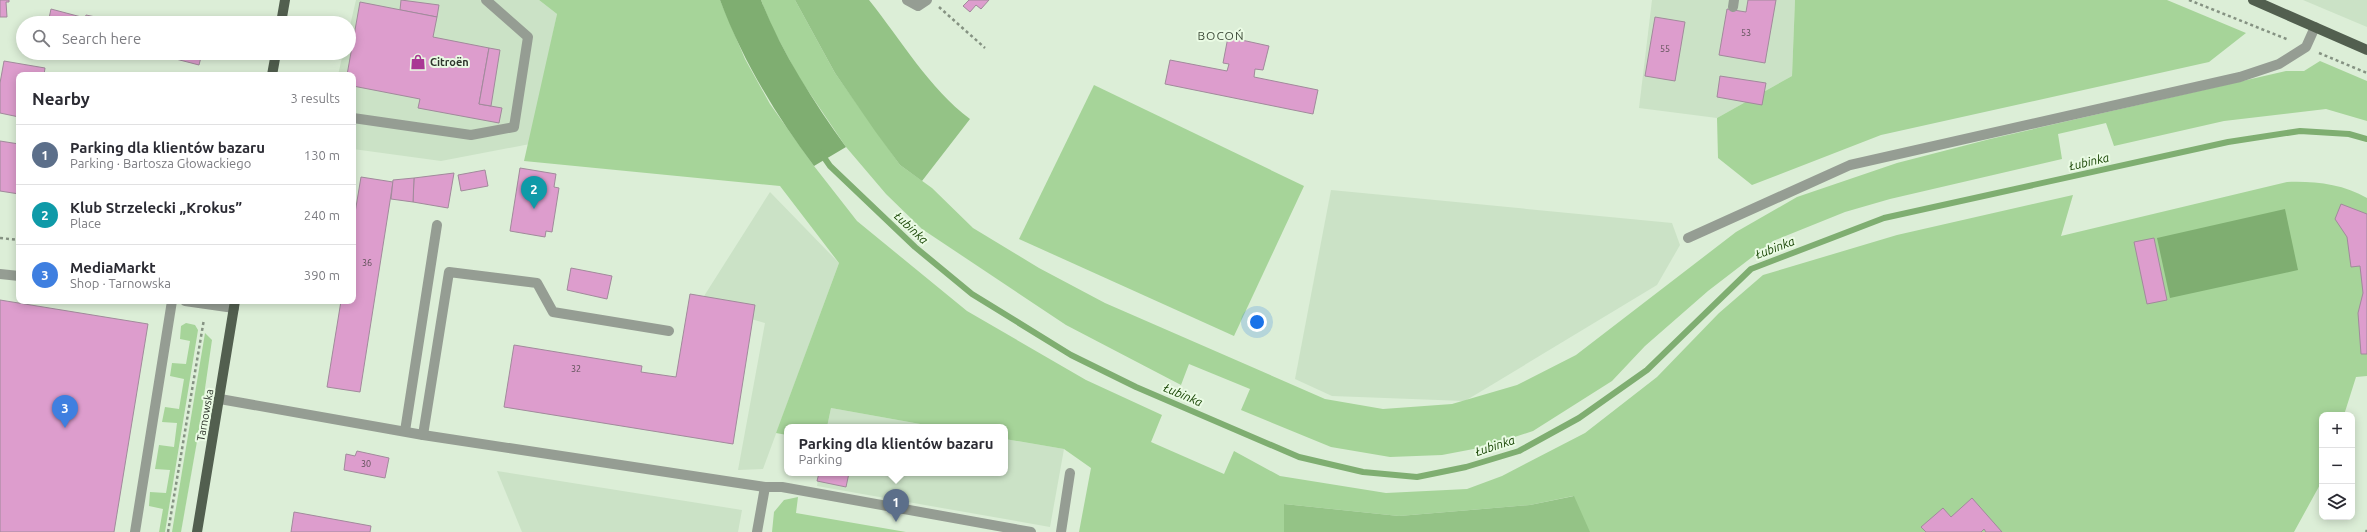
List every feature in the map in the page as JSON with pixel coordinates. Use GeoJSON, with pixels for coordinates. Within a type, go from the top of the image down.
{"type":"FeatureCollection","features":[{"type":"Feature","properties":{"kind":"main road"},"geometry":{"type":"LineString","coordinates":[[282,16],[285,0]]}},
{"type":"Feature","properties":{"kind":"main road"},"geometry":{"type":"LineString","coordinates":[[2253,0],[2367,50]]}},
{"type":"Feature","properties":{"kind":"main road"},"geometry":{"type":"LineString","coordinates":[[273,72],[275,60]]}},
{"type":"Feature","properties":{"kind":"main road","name":"Tarnowska"},"geometry":{"type":"LineString","coordinates":[[197,532],[235,305]]}},
{"type":"Feature","properties":{"kind":"street"},"geometry":{"type":"LineString","coordinates":[[356,118],[471,135],[514,127],[528,37],[486,0]]}},
{"type":"Feature","properties":{"kind":"street"},"geometry":{"type":"LineString","coordinates":[[907,0],[918,6],[927,0]]}},
{"type":"Feature","properties":{"kind":"street"},"geometry":{"type":"LineString","coordinates":[[1688,238],[1850,165],[2240,77],[2279,64],[2306,47],[2315,27]]}},
{"type":"Feature","properties":{"kind":"street"},"geometry":{"type":"LineString","coordinates":[[405,431],[437,225]]}},
{"type":"Feature","properties":{"kind":"street"},"geometry":{"type":"LineString","coordinates":[[423,434],[449,272],[537,283],[553,312],[670,331]]}},
{"type":"Feature","properties":{"kind":"street"},"geometry":{"type":"LineString","coordinates":[[0,274],[16,276]]}},
{"type":"Feature","properties":{"kind":"street"},"geometry":{"type":"LineString","coordinates":[[135,532],[172,304]]}},
{"type":"Feature","properties":{"kind":"street"},"geometry":{"type":"LineString","coordinates":[[207,304],[235,305]]}},
{"type":"Feature","properties":{"kind":"street"},"geometry":{"type":"LineString","coordinates":[[220,399],[423,434],[765,487],[782,487],[1031,532]]}},
{"type":"Feature","properties":{"kind":"street"},"geometry":{"type":"LineString","coordinates":[[1061,532],[1070,473]]}},
{"type":"Feature","properties":{"kind":"street"},"geometry":{"type":"LineString","coordinates":[[757,532],[765,487]]}},
{"type":"Feature","properties":{"kind":"path"},"geometry":{"type":"LineString","coordinates":[[2189,0],[2367,73]]}},
{"type":"Feature","properties":{"kind":"path"},"geometry":{"type":"LineString","coordinates":[[938,5],[985,48]]}},
{"type":"Feature","properties":{"kind":"path"},"geometry":{"type":"LineString","coordinates":[[0,238],[16,240]]}},
{"type":"Feature","properties":{"kind":"path"},"geometry":{"type":"LineString","coordinates":[[168,532],[207,304]]}},
{"type":"Feature","properties":{"kind":"shaded area"},"geometry":{"type":"Polygon","coordinates":[[[356,0],[539,0],[557,14],[530,144],[441,161],[356,149],[356,72],[339,72],[341,60],[356,60],[356,16],[352,16],[356,0]]]}},
{"type":"Feature","properties":{"kind":"shaded area"},"geometry":{"type":"Polygon","coordinates":[[[539,0],[720,0],[745,59],[770,104],[814,166],[857,221],[967,311],[1086,380],[1162,415],[1151,442],[1224,474],[1234,451],[1280,476],[1386,493],[1467,489],[1502,476],[1585,433],[1657,377],[1719,313],[1763,275],[1897,235],[2073,195],[2061,236],[2287,182],[2328,184],[2348,189],[2367,198],[2367,376],[2356,377],[2345,412],[2319,412],[2319,486],[2294,532],[1587,532],[1573,496],[1530,505],[1399,516],[1284,504],[1284,532],[1079,532],[1091,468],[1064,449],[1008,440],[1008,424],[920,424],[831,408],[828,424],[784,424],[784,434],[776,433],[839,263],[780,186],[524,161],[557,14],[539,0]]]}},
{"type":"Feature","properties":{"kind":"shaded area"},"geometry":{"type":"Polygon","coordinates":[[[720,0],[761,0],[788,58],[846,147],[814,166],[786,127],[761,86],[739,44],[720,0]]]}},
{"type":"Feature","properties":{"kind":"shaded area"},"geometry":{"type":"Polygon","coordinates":[[[761,0],[795,0],[835,73],[900,165],[932,188],[973,228],[1039,268],[1105,303],[1325,399],[1383,409],[1452,404],[1517,385],[1576,355],[1736,232],[1797,197],[1897,163],[1990,139],[2286,71],[2304,71],[2320,61],[2367,81],[2367,121],[2326,109],[2224,121],[2114,146],[2106,123],[2058,134],[2062,159],[1890,199],[1845,212],[1773,241],[1708,291],[1645,346],[1612,381],[1533,431],[1484,447],[1442,455],[1390,457],[1331,447],[1241,410],[1250,389],[1189,364],[1181,385],[1066,325],[922,229],[886,194],[846,147],[798,76],[772,27],[761,0]]]}},
{"type":"Feature","properties":{"kind":"shaded area"},"geometry":{"type":"Polygon","coordinates":[[[795,0],[869,0],[928,78],[955,107],[970,119],[922,181],[900,165],[875,131],[835,73],[795,0]]]}},
{"type":"Feature","properties":{"kind":"shaded area"},"geometry":{"type":"Polygon","coordinates":[[[1652,0],[1795,0],[1792,76],[1717,118],[1639,108],[1652,0]]]}},
{"type":"Feature","properties":{"kind":"shaded area"},"geometry":{"type":"Polygon","coordinates":[[[1795,0],[2167,0],[2246,33],[2209,62],[1881,135],[1752,185],[1718,158],[1717,118],[1792,76],[1795,0]]]}},
{"type":"Feature","properties":{"kind":"shaded area"},"geometry":{"type":"Polygon","coordinates":[[[2303,0],[2367,0],[2367,27],[2303,0]]]}},
{"type":"Feature","properties":{"kind":"shaded area"},"geometry":{"type":"Polygon","coordinates":[[[1094,85],[1304,186],[1234,336],[1019,239],[1094,85]]]}},
{"type":"Feature","properties":{"kind":"shaded area"},"geometry":{"type":"Polygon","coordinates":[[[1331,190],[1672,223],[1680,245],[1657,285],[1465,401],[1332,396],[1295,379],[1331,190]]]}},
{"type":"Feature","properties":{"kind":"shaded area"},"geometry":{"type":"Polygon","coordinates":[[[770,192],[839,263],[763,469],[738,470],[765,323],[699,304],[770,192]]]}},
{"type":"Feature","properties":{"kind":"shaded area"},"geometry":{"type":"Polygon","coordinates":[[[2285,209],[2298,270],[2170,298],[2157,238],[2285,209]]]}},
{"type":"Feature","properties":{"kind":"shaded area"},"geometry":{"type":"Polygon","coordinates":[[[186,323],[195,325],[198,330],[165,532],[159,532],[163,509],[149,506],[150,492],[166,493],[170,470],[155,469],[159,445],[174,447],[177,423],[162,422],[165,407],[179,409],[184,379],[170,376],[172,363],[186,364],[190,341],[180,339],[181,326],[186,323]]]}},
{"type":"Feature","properties":{"kind":"shaded area"},"geometry":{"type":"Polygon","coordinates":[[[205,333],[212,340],[199,430],[181,532],[172,532],[205,333]]]}},
{"type":"Feature","properties":{"kind":"shaded area"},"geometry":{"type":"Polygon","coordinates":[[[831,408],[920,424],[828,424],[831,408]]]}},
{"type":"Feature","properties":{"kind":"shaded area"},"geometry":{"type":"Polygon","coordinates":[[[1008,440],[1064,449],[1050,527],[817,486],[819,476],[1008,476],[1008,440]]]}},
{"type":"Feature","properties":{"kind":"shaded area"},"geometry":{"type":"Polygon","coordinates":[[[497,471],[742,510],[738,532],[522,532],[497,471]]]}},
{"type":"Feature","properties":{"kind":"shaded area"},"geometry":{"type":"Polygon","coordinates":[[[1574,496],[1590,532],[1284,532],[1284,504],[1399,516],[1530,505],[1574,496]]]}},
{"type":"Feature","properties":{"kind":"shaded area"},"geometry":{"type":"Polygon","coordinates":[[[798,497],[796,513],[906,532],[772,532],[774,512],[784,500],[798,497]]]}},
{"type":"Feature","properties":{"kind":"building"},"geometry":{"type":"Polygon","coordinates":[[[0,0],[9,0],[9,2],[6,2],[7,17],[0,17],[0,0]]]}},
{"type":"Feature","properties":{"kind":"building"},"geometry":{"type":"Polygon","coordinates":[[[401,0],[439,5],[437,17],[400,10],[401,0]]]}},
{"type":"Feature","properties":{"kind":"building"},"geometry":{"type":"Polygon","coordinates":[[[969,0],[989,0],[981,9],[976,5],[970,12],[963,6],[969,0]]]}},
{"type":"Feature","properties":{"kind":"building"},"geometry":{"type":"Polygon","coordinates":[[[1748,0],[1776,0],[1765,63],[1719,55],[1727,9],[1746,12],[1748,0]]]}},
{"type":"Feature","properties":{"kind":"building","name":"Citroën"},"geometry":{"type":"Polygon","coordinates":[[[360,2],[437,17],[433,37],[489,48],[479,104],[502,108],[499,123],[418,108],[420,99],[356,87],[356,72],[348,72],[350,60],[356,60],[356,24],[360,2]]]}},
{"type":"Feature","properties":{"kind":"building"},"geometry":{"type":"Polygon","coordinates":[[[51,9],[77,16],[50,16],[51,9]]]}},
{"type":"Feature","properties":{"kind":"building"},"geometry":{"type":"Polygon","coordinates":[[[1655,17],[1685,22],[1675,81],[1645,76],[1655,17]]]}},
{"type":"Feature","properties":{"kind":"building"},"geometry":{"type":"Polygon","coordinates":[[[1228,37],[1269,46],[1263,70],[1255,69],[1254,77],[1318,90],[1313,114],[1165,84],[1170,60],[1227,71],[1229,64],[1223,63],[1228,37]]]}},
{"type":"Feature","properties":{"kind":"building"},"geometry":{"type":"Polygon","coordinates":[[[489,48],[500,50],[491,106],[479,104],[489,48]]]}},
{"type":"Feature","properties":{"kind":"building"},"geometry":{"type":"Polygon","coordinates":[[[180,60],[200,60],[199,65],[180,60]]]}},
{"type":"Feature","properties":{"kind":"building"},"geometry":{"type":"Polygon","coordinates":[[[4,61],[45,68],[44,72],[16,72],[16,116],[0,113],[0,83],[4,61]]]}},
{"type":"Feature","properties":{"kind":"building"},"geometry":{"type":"Polygon","coordinates":[[[1720,76],[1766,83],[1762,105],[1717,97],[1720,76]]]}},
{"type":"Feature","properties":{"kind":"building"},"geometry":{"type":"Polygon","coordinates":[[[0,141],[16,144],[16,194],[0,191],[0,141]]]}},
{"type":"Feature","properties":{"kind":"building"},"geometry":{"type":"Polygon","coordinates":[[[520,168],[556,174],[554,187],[559,188],[552,232],[546,231],[545,237],[510,231],[520,168]]]}},
{"type":"Feature","properties":{"kind":"building"},"geometry":{"type":"Polygon","coordinates":[[[485,170],[488,186],[461,191],[458,175],[485,170]]]}},
{"type":"Feature","properties":{"kind":"building"},"geometry":{"type":"Polygon","coordinates":[[[454,173],[448,208],[413,202],[414,178],[454,173]]]}},
{"type":"Feature","properties":{"kind":"building"},"geometry":{"type":"Polygon","coordinates":[[[361,177],[393,182],[360,392],[327,387],[341,304],[356,304],[356,207],[361,177]]]}},
{"type":"Feature","properties":{"kind":"building"},"geometry":{"type":"Polygon","coordinates":[[[414,178],[413,202],[391,199],[393,180],[414,178]]]}},
{"type":"Feature","properties":{"kind":"building"},"geometry":{"type":"Polygon","coordinates":[[[2341,204],[2367,214],[2367,354],[2361,354],[2358,313],[2363,293],[2360,266],[2351,267],[2347,237],[2335,219],[2341,204]]]}},
{"type":"Feature","properties":{"kind":"building"},"geometry":{"type":"Polygon","coordinates":[[[2154,238],[2167,300],[2147,304],[2134,242],[2154,238]]]}},
{"type":"Feature","properties":{"kind":"building"},"geometry":{"type":"Polygon","coordinates":[[[571,268],[612,276],[607,299],[567,290],[571,268]]]}},
{"type":"Feature","properties":{"kind":"building"},"geometry":{"type":"Polygon","coordinates":[[[690,294],[755,305],[733,444],[504,407],[514,345],[642,366],[641,372],[676,377],[690,294]]]}},
{"type":"Feature","properties":{"kind":"building"},"geometry":{"type":"Polygon","coordinates":[[[0,300],[16,303],[16,304],[25,304],[148,324],[114,532],[0,532],[0,300]]]}},
{"type":"Feature","properties":{"kind":"building"},"geometry":{"type":"Polygon","coordinates":[[[357,451],[389,458],[385,478],[344,470],[346,454],[355,456],[357,451]]]}},
{"type":"Feature","properties":{"kind":"building"},"geometry":{"type":"Polygon","coordinates":[[[818,476],[848,476],[846,487],[817,481],[818,476]]]}},
{"type":"Feature","properties":{"kind":"building"},"geometry":{"type":"Polygon","coordinates":[[[1972,498],[2002,532],[1986,532],[1984,529],[1981,532],[1926,532],[1921,527],[1943,508],[1951,517],[1972,498]]]}},
{"type":"Feature","properties":{"kind":"building"},"geometry":{"type":"Polygon","coordinates":[[[294,512],[371,526],[370,532],[291,532],[294,512]]]}},
{"type":"Feature","properties":{"kind":"waterway","name":"Łubinka"},"geometry":{"type":"LineString","coordinates":[[821,153],[830,166],[915,247],[972,294],[1071,355],[1136,387],[1299,457],[1363,472],[1417,477],[1466,467],[1519,451],[1579,418],[1647,370],[1751,269],[1884,218],[2228,142],[2300,131],[2349,134],[2367,139]]}},
{"type":"Feature","properties":{"kind":"place","name":"Citroën"},"geometry":{"type":"Point","coordinates":[418,62]}},
{"type":"Feature","properties":{"kind":"place","name":"Klub Strzelecki „Krokus”"},"geometry":{"type":"Point","coordinates":[534,209]}},
{"type":"Feature","properties":{"kind":"place","name":"MediaMarkt"},"geometry":{"type":"Point","coordinates":[65,428]}},
{"type":"Feature","properties":{"kind":"place","name":"Parking dla klientów bazaru"},"geometry":{"type":"Point","coordinates":[896,522]}},
{"type":"Feature","properties":{"kind":"district","name":"BOCOŃ"},"geometry":{"type":"Point","coordinates":[1221,36]}}]}
